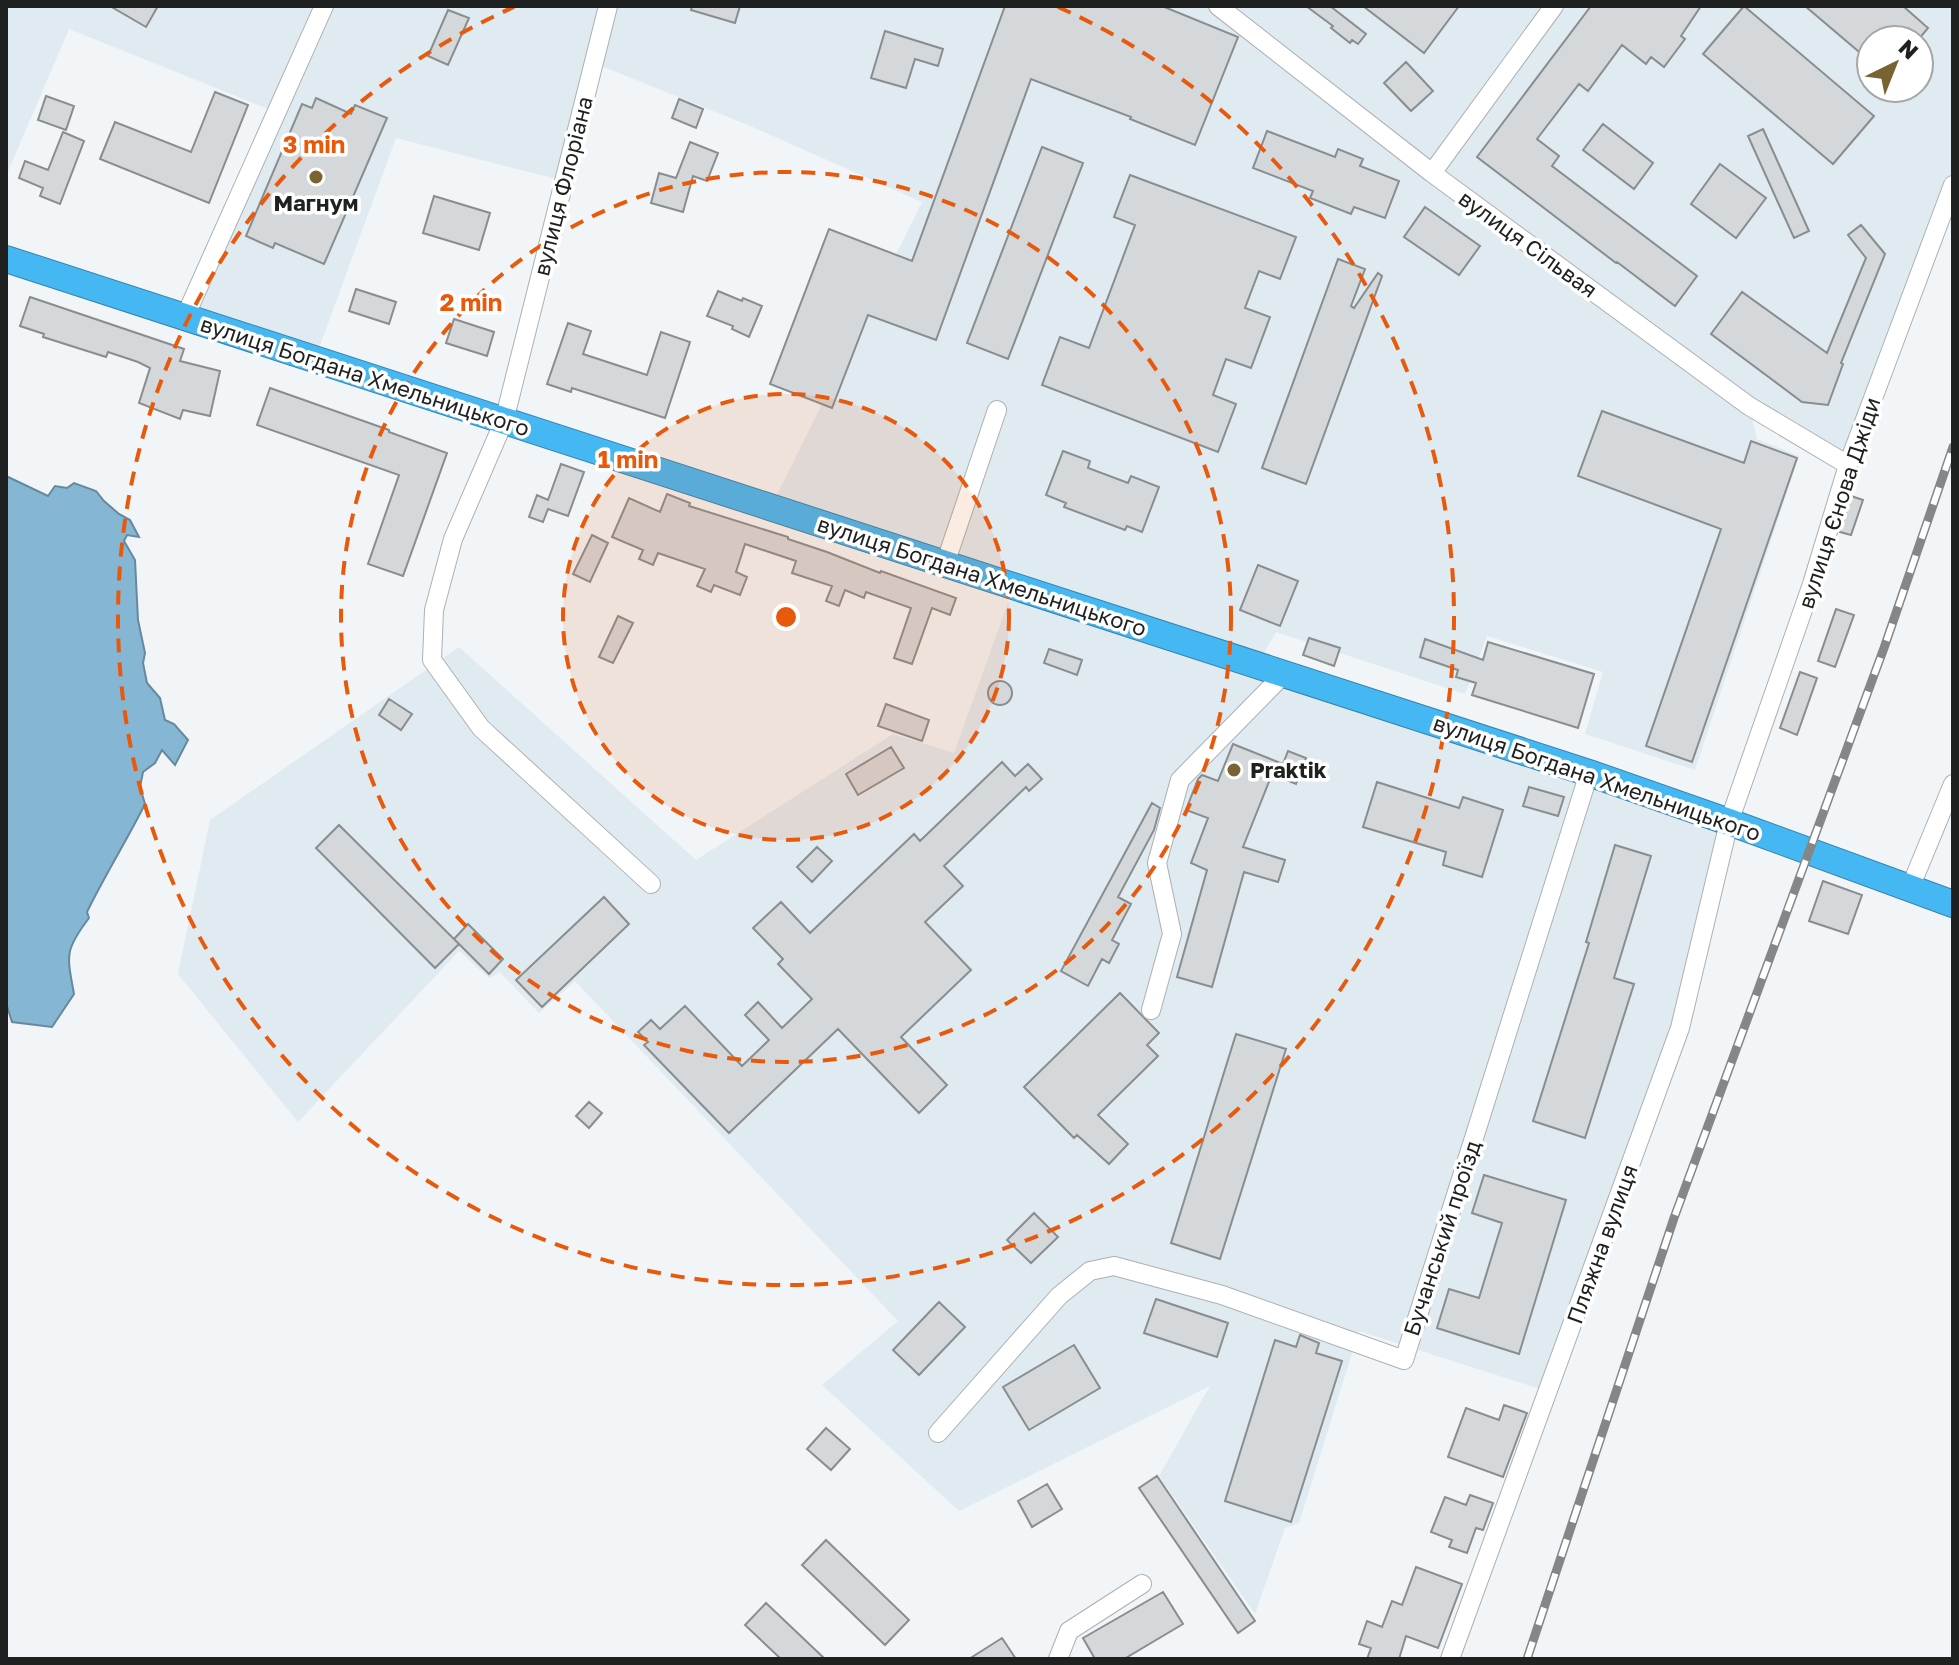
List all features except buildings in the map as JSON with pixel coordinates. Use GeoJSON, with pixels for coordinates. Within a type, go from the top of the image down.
{"type":"FeatureCollection","features":[{"type":"Feature","properties":{"kind":"highway","name":"вулиця Богдана Хмельницького"},"geometry":{"type":"LineString","coordinates":[[6,259],[1589,773],[1953,904]]}},
{"type":"Feature","properties":{"kind":"street"},"geometry":{"type":"LineString","coordinates":[[185,317],[324,6]]}},
{"type":"Feature","properties":{"kind":"street","name":"вулиця Флоріана"},"geometry":{"type":"LineString","coordinates":[[608,6],[504,421],[453,539],[434,610],[432,660],[481,728],[651,884]]}},
{"type":"Feature","properties":{"kind":"street","name":"вулиця Сільвая"},"geometry":{"type":"LineString","coordinates":[[1218,6],[1432,173],[1749,406],[1848,465]]}},
{"type":"Feature","properties":{"kind":"street"},"geometry":{"type":"LineString","coordinates":[[1432,173],[1554,6]]}},
{"type":"Feature","properties":{"kind":"street","name":"вулиця Єнова Джіди"},"geometry":{"type":"LineString","coordinates":[[1729,822],[1812,584],[1848,465],[1953,185]]}},
{"type":"Feature","properties":{"kind":"street"},"geometry":{"type":"LineString","coordinates":[[945,564],[997,410]]}},
{"type":"Feature","properties":{"kind":"street"},"geometry":{"type":"LineString","coordinates":[[1151,1010],[1172,934],[1157,863],[1180,780],[1284,674]]}},
{"type":"Feature","properties":{"kind":"street","name":"Бучанський проїзд"},"geometry":{"type":"LineString","coordinates":[[938,1433],[1059,1296],[1090,1271],[1114,1266],[1222,1295],[1404,1360],[1589,773]]}},
{"type":"Feature","properties":{"kind":"street"},"geometry":{"type":"LineString","coordinates":[[1910,888],[1953,784]]}},
{"type":"Feature","properties":{"kind":"street","name":"Пляжна вулиця"},"geometry":{"type":"LineString","coordinates":[[1450,1659],[1680,1028],[1729,822]]}},
{"type":"Feature","properties":{"kind":"street"},"geometry":{"type":"LineString","coordinates":[[1058,1659],[1069,1631],[1142,1584]]}},
{"type":"Feature","properties":{"kind":"shaded area"},"geometry":{"type":"Polygon","coordinates":[[[6,6],[1953,6],[1953,185],[1848,465],[1749,407],[1757,439],[1799,456],[1695,770],[1585,734],[1603,672],[1487,636],[1465,694],[1276,632],[1257,665],[1722,826],[1674,1025],[1540,1389],[1359,1331],[1299,1523],[1285,1528],[1255,1614],[1159,1476],[1210,1386],[959,1511],[822,1385],[898,1321],[575,981],[539,1013],[500,972],[489,978],[459,951],[298,1122],[178,974],[210,820],[459,647],[696,860],[893,734],[954,753],[1014,586],[771,507],[922,202],[748,125],[594,63],[564,181],[396,138],[315,359],[185,317],[276,112],[69,29],[6,176],[6,6]]]}},
{"type":"Feature","properties":{"kind":"water"},"geometry":{"type":"Polygon","coordinates":[[[6,476],[48,496],[55,486],[67,488],[74,483],[96,491],[119,514],[130,520],[139,537],[127,535],[124,541],[135,560],[138,620],[147,683],[160,698],[165,720],[174,724],[188,740],[175,765],[162,750],[155,763],[143,772],[140,787],[145,804],[87,912],[89,918],[71,946],[69,962],[74,994],[52,1027],[12,1022],[6,1003],[6,476]]]}},
{"type":"Feature","properties":{"kind":"railway"},"geometry":{"type":"LineString","coordinates":[[1527,1659],[1674,1218],[1884,648],[1953,447]]}},
{"type":"Feature","properties":{"kind":"place","name":"Магнум"},"geometry":{"type":"Point","coordinates":[316,177]}},
{"type":"Feature","properties":{"kind":"place","name":"Praktik"},"geometry":{"type":"Point","coordinates":[1234,770]}}]}
